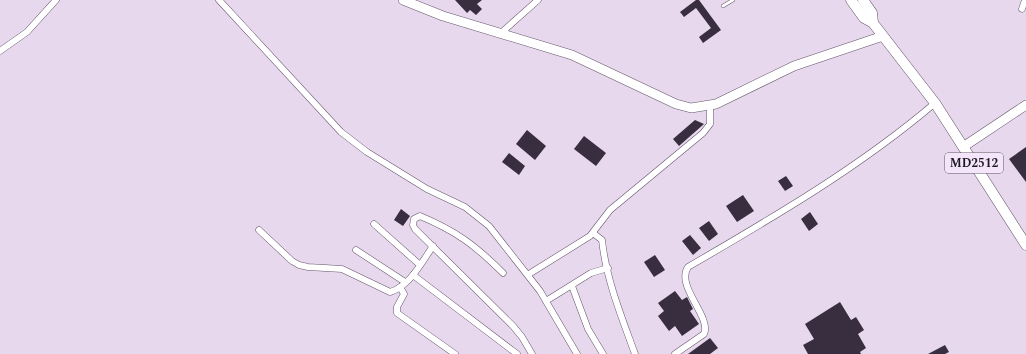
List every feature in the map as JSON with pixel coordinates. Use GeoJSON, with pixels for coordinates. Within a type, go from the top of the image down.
{"type":"FeatureCollection","features":[{"type":"Feature","properties":{"kind":"main road","name":"MD2512"},"geometry":{"type":"LineString","coordinates":[[851,0],[864,18],[873,23],[935,103],[1026,245]]}},
{"type":"Feature","properties":{"kind":"main road","name":"MD2512"},"geometry":{"type":"LineString","coordinates":[[863,0],[872,13],[873,23]]}},
{"type":"Feature","properties":{"kind":"street"},"geometry":{"type":"LineString","coordinates":[[0,51],[27,32],[56,0]]}},
{"type":"Feature","properties":{"kind":"street"},"geometry":{"type":"LineString","coordinates":[[219,0],[341,132],[367,152],[427,189],[465,207],[477,216],[500,238],[529,274],[577,354]]}},
{"type":"Feature","properties":{"kind":"street"},"geometry":{"type":"LineString","coordinates":[[403,0],[443,16],[572,55],[676,104],[691,108],[710,106],[734,97],[794,66],[883,36]]}},
{"type":"Feature","properties":{"kind":"street"},"geometry":{"type":"LineString","coordinates":[[501,33],[538,0]]}},
{"type":"Feature","properties":{"kind":"street"},"geometry":{"type":"LineString","coordinates":[[1022,9],[1025,0]]}},
{"type":"Feature","properties":{"kind":"street"},"geometry":{"type":"LineString","coordinates":[[675,354],[700,337],[706,331],[688,288],[686,276],[688,267],[846,171],[887,143],[935,103]]}},
{"type":"Feature","properties":{"kind":"street"},"geometry":{"type":"LineString","coordinates":[[529,274],[585,240],[597,235],[610,210],[708,128],[710,124],[710,106]]}},
{"type":"Feature","properties":{"kind":"street"},"geometry":{"type":"LineString","coordinates":[[963,147],[1024,106]]}},
{"type":"Feature","properties":{"kind":"street"},"geometry":{"type":"LineString","coordinates":[[503,273],[466,239],[446,227],[420,216],[417,217],[413,225],[513,326],[522,337],[532,354]]}},
{"type":"Feature","properties":{"kind":"street"},"geometry":{"type":"LineString","coordinates":[[374,224],[420,265]]}},
{"type":"Feature","properties":{"kind":"street"},"geometry":{"type":"LineString","coordinates":[[259,230],[292,261],[299,265],[342,269],[390,292],[400,287],[413,275],[433,246]]}},
{"type":"Feature","properties":{"kind":"street"},"geometry":{"type":"LineString","coordinates":[[597,235],[608,268],[618,307],[635,354]]}},
{"type":"Feature","properties":{"kind":"street"},"geometry":{"type":"LineString","coordinates":[[356,250],[405,282]]}},
{"type":"Feature","properties":{"kind":"street"},"geometry":{"type":"LineString","coordinates":[[546,301],[591,273],[608,268]]}},
{"type":"Feature","properties":{"kind":"street"},"geometry":{"type":"LineString","coordinates":[[413,275],[517,354]]}},
{"type":"Feature","properties":{"kind":"street"},"geometry":{"type":"LineString","coordinates":[[572,286],[588,329],[602,354]]}},
{"type":"Feature","properties":{"kind":"street"},"geometry":{"type":"LineString","coordinates":[[400,287],[404,294],[396,307],[397,313],[455,354]]}},
{"type":"Feature","properties":{"kind":"lane"},"geometry":{"type":"LineString","coordinates":[[723,6],[733,0]]}},
{"type":"Feature","properties":{"kind":"building"},"geometry":{"type":"Polygon","coordinates":[[[455,0],[482,0],[477,4],[482,9],[476,15],[470,10],[467,13],[455,0]]]}},
{"type":"Feature","properties":{"kind":"building"},"geometry":{"type":"Polygon","coordinates":[[[696,0],[699,0],[721,30],[703,43],[699,37],[711,28],[696,8],[684,17],[680,12],[696,0]]]}},
{"type":"Feature","properties":{"kind":"building"},"geometry":{"type":"Polygon","coordinates":[[[695,120],[704,124],[679,146],[673,139],[695,120]]]}},
{"type":"Feature","properties":{"kind":"building"},"geometry":{"type":"Polygon","coordinates":[[[527,130],[546,146],[535,160],[516,144],[527,130]]]}},
{"type":"Feature","properties":{"kind":"building"},"geometry":{"type":"Polygon","coordinates":[[[584,136],[606,153],[596,166],[574,149],[584,136]]]}},
{"type":"Feature","properties":{"kind":"building"},"geometry":{"type":"Polygon","coordinates":[[[1026,147],[1026,182],[1009,159],[1026,147]]]}},
{"type":"Feature","properties":{"kind":"building"},"geometry":{"type":"Polygon","coordinates":[[[509,153],[525,166],[519,175],[502,162],[509,153]]]}},
{"type":"Feature","properties":{"kind":"building"},"geometry":{"type":"Polygon","coordinates":[[[786,176],[793,186],[785,191],[778,181],[786,176]]]}},
{"type":"Feature","properties":{"kind":"building"},"geometry":{"type":"Polygon","coordinates":[[[743,195],[754,211],[737,222],[726,206],[743,195]]]}},
{"type":"Feature","properties":{"kind":"building"},"geometry":{"type":"Polygon","coordinates":[[[401,209],[410,216],[403,226],[394,220],[401,209]]]}},
{"type":"Feature","properties":{"kind":"building"},"geometry":{"type":"Polygon","coordinates":[[[810,212],[818,224],[809,231],[801,219],[810,212]]]}},
{"type":"Feature","properties":{"kind":"building"},"geometry":{"type":"Polygon","coordinates":[[[709,221],[718,234],[709,241],[699,228],[709,221]]]}},
{"type":"Feature","properties":{"kind":"building"},"geometry":{"type":"Polygon","coordinates":[[[690,235],[701,248],[693,255],[682,241],[690,235]]]}},
{"type":"Feature","properties":{"kind":"building"},"geometry":{"type":"Polygon","coordinates":[[[655,255],[665,270],[654,277],[644,262],[655,255]]]}},
{"type":"Feature","properties":{"kind":"building"},"geometry":{"type":"Polygon","coordinates":[[[675,291],[682,300],[687,297],[693,309],[690,311],[699,324],[682,336],[675,326],[669,331],[658,316],[664,311],[658,303],[675,291]]]}},
{"type":"Feature","properties":{"kind":"building"},"geometry":{"type":"Polygon","coordinates":[[[840,302],[851,320],[856,317],[864,330],[858,334],[866,348],[860,352],[861,354],[808,354],[803,345],[814,339],[805,324],[840,302]]]}},
{"type":"Feature","properties":{"kind":"building"},"geometry":{"type":"Polygon","coordinates":[[[710,338],[718,348],[710,354],[688,354],[710,338]]]}},
{"type":"Feature","properties":{"kind":"building"},"geometry":{"type":"Polygon","coordinates":[[[945,345],[949,352],[945,354],[928,354],[945,345]]]}}]}
